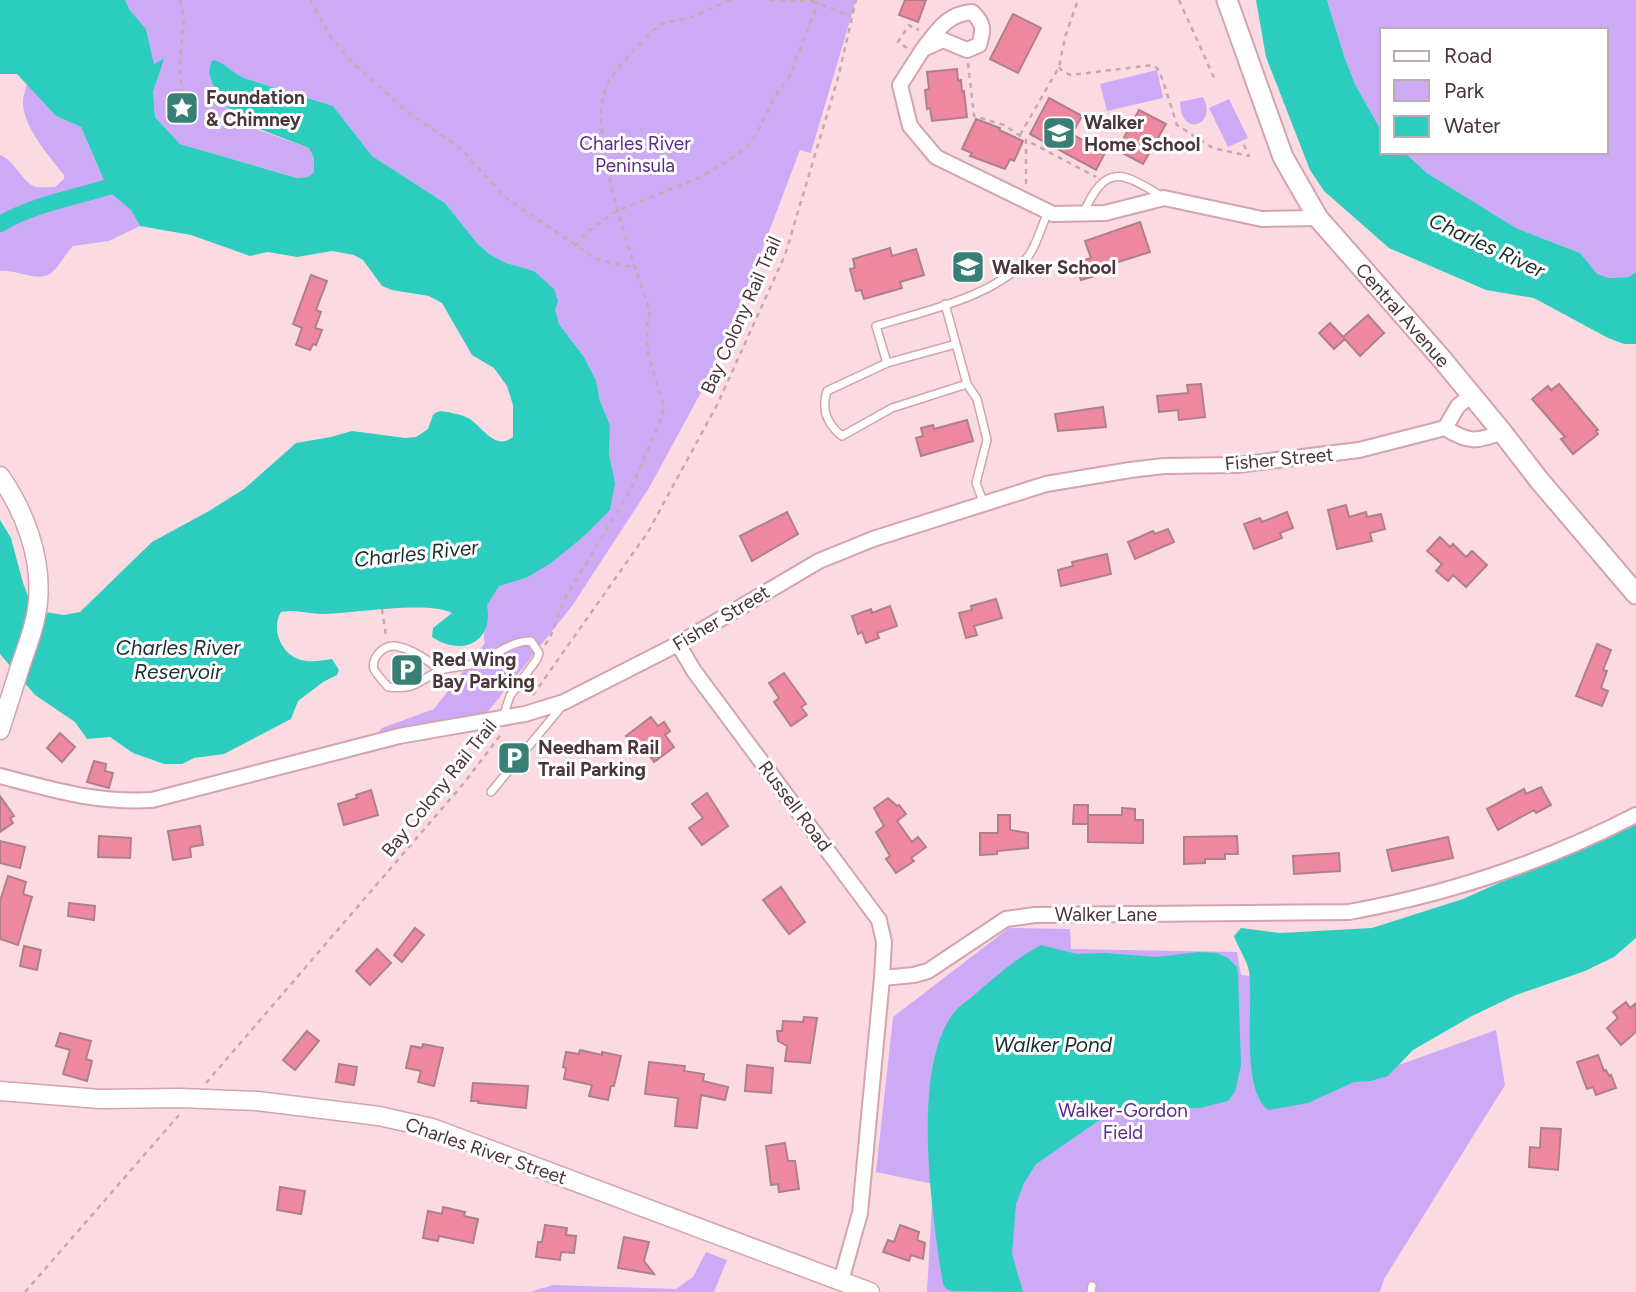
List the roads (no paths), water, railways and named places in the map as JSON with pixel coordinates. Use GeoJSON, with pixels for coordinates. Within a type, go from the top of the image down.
{"type":"FeatureCollection","features":[{"type":"Feature","properties":{"kind":"main road","name":"Central Avenue"},"geometry":{"type":"LineString","coordinates":[[1227,0],[1283,157],[1318,218],[1472,395],[1539,480],[1636,593]]}},
{"type":"Feature","properties":{"kind":"street"},"geometry":{"type":"LineString","coordinates":[[923,49],[900,85],[910,126],[936,157],[1048,212],[1105,213],[1164,198],[1262,219],[1318,218]]}},
{"type":"Feature","properties":{"kind":"street"},"geometry":{"type":"LineString","coordinates":[[1472,395],[1458,406],[1445,428],[1464,440],[1483,439],[1502,432]]}},
{"type":"Feature","properties":{"kind":"street","name":"Fisher Street"},"geometry":{"type":"LineString","coordinates":[[0,776],[91,799],[125,802],[152,800],[387,739],[510,716],[564,702],[678,644],[819,561],[873,539],[1046,484],[1164,466],[1237,465],[1359,450],[1445,428]]}},
{"type":"Feature","properties":{"kind":"street"},"geometry":{"type":"LineString","coordinates":[[0,476],[20,508],[29,533],[34,554],[38,601],[28,642],[7,694],[0,730]]}},
{"type":"Feature","properties":{"kind":"street","name":"Russell Road"},"geometry":{"type":"LineString","coordinates":[[678,644],[694,671],[879,920],[884,942],[882,978]]}},
{"type":"Feature","properties":{"kind":"street","name":"Walker Lane"},"geometry":{"type":"LineString","coordinates":[[882,978],[928,971],[1006,919],[1035,915],[1349,912],[1397,903],[1459,888],[1636,816]]}},
{"type":"Feature","properties":{"kind":"street"},"geometry":{"type":"LineString","coordinates":[[841,1281],[860,1213],[882,978]]}},
{"type":"Feature","properties":{"kind":"street","name":"Charles River Street"},"geometry":{"type":"LineString","coordinates":[[0,1091],[100,1099],[193,1098],[257,1101],[379,1116],[432,1128],[870,1292]]}},
{"type":"Feature","properties":{"kind":"lane"},"geometry":{"type":"LineString","coordinates":[[1083,214],[1091,195],[1098,187],[1116,176],[1131,178],[1164,198]]}},
{"type":"Feature","properties":{"kind":"lane"},"geometry":{"type":"LineString","coordinates":[[887,363],[876,326],[980,293],[1008,275],[1030,253],[1048,212]]}},
{"type":"Feature","properties":{"kind":"lane"},"geometry":{"type":"LineString","coordinates":[[945,304],[967,384],[977,399],[987,440],[976,483],[984,505]]}},
{"type":"Feature","properties":{"kind":"lane"},"geometry":{"type":"LineString","coordinates":[[956,344],[887,363],[827,391],[824,402],[826,419],[842,436],[892,408],[967,384]]}},
{"type":"Feature","properties":{"kind":"lane"},"geometry":{"type":"LineString","coordinates":[[440,670],[429,661],[397,646],[380,652],[374,661],[374,669],[388,687],[405,689],[440,670],[477,663],[508,645],[531,641],[539,653],[510,696],[510,716]]}},
{"type":"Feature","properties":{"kind":"lane"},"geometry":{"type":"LineString","coordinates":[[491,792],[564,702]]}},
{"type":"Feature","properties":{"kind":"water","name":"Charles River Reservoir"},"geometry":{"type":"Polygon","coordinates":[[[0,0],[125,0],[146,29],[154,64],[164,59],[153,92],[155,117],[180,144],[297,178],[308,177],[314,172],[314,158],[309,148],[236,120],[212,83],[209,72],[214,60],[244,78],[333,106],[372,156],[445,203],[489,254],[506,263],[534,271],[554,289],[558,301],[555,310],[559,324],[584,357],[596,380],[600,401],[610,425],[609,454],[615,483],[610,510],[551,563],[526,578],[499,586],[487,605],[488,618],[481,637],[464,645],[454,646],[432,637],[433,628],[452,613],[441,609],[408,608],[320,614],[281,612],[277,632],[286,651],[306,661],[332,659],[339,670],[337,675],[298,701],[291,719],[224,754],[194,758],[182,764],[164,764],[133,753],[110,737],[87,739],[75,722],[35,695],[0,654],[0,520],[11,538],[30,601],[45,612],[64,615],[80,612],[152,542],[244,489],[296,443],[352,431],[416,437],[428,429],[433,415],[441,411],[467,418],[495,440],[507,441],[513,437],[513,405],[507,386],[494,368],[472,355],[442,303],[429,296],[382,286],[363,260],[354,255],[332,251],[297,257],[268,252],[250,256],[191,235],[140,226],[131,210],[109,192],[81,127],[56,116],[17,74],[0,74],[0,0]]]}},
{"type":"Feature","properties":{"kind":"water","name":"Charles River"},"geometry":{"type":"Polygon","coordinates":[[[1256,0],[1327,0],[1356,86],[1380,128],[1380,154],[1406,154],[1427,173],[1516,228],[1580,253],[1597,274],[1609,278],[1629,277],[1636,272],[1636,344],[1624,344],[1608,338],[1534,298],[1486,290],[1389,248],[1324,191],[1310,170],[1266,57],[1256,0]]]}},
{"type":"Feature","properties":{"kind":"water"},"geometry":{"type":"Polygon","coordinates":[[[1636,822],[1636,938],[1614,957],[1585,971],[1516,995],[1472,1016],[1413,1050],[1388,1076],[1354,1082],[1308,1103],[1268,1110],[1259,1099],[1251,1065],[1249,971],[1234,936],[1241,928],[1280,933],[1372,928],[1463,899],[1636,822]]]}},
{"type":"Feature","properties":{"kind":"water","name":"Walker Pond"},"geometry":{"type":"Polygon","coordinates":[[[1041,945],[1077,954],[1157,957],[1198,952],[1217,953],[1228,958],[1237,967],[1238,974],[1241,1065],[1235,1092],[1228,1101],[1200,1108],[1121,1109],[1104,1117],[1036,1164],[1024,1183],[1016,1204],[1012,1254],[1023,1292],[953,1291],[946,1289],[943,1284],[930,1184],[928,1108],[939,1041],[952,1015],[959,1008],[1014,963],[1041,945]]]}},
{"type":"Feature","properties":{"kind":"waterway"},"geometry":{"type":"LineString","coordinates":[[0,224],[30,210],[126,181]]}},
{"type":"Feature","properties":{"kind":"place","name":"Foundation & Chimney"},"geometry":{"type":"Point","coordinates":[182,108]}},
{"type":"Feature","properties":{"kind":"place","name":"Walker Home School"},"geometry":{"type":"Point","coordinates":[1059,133]}},
{"type":"Feature","properties":{"kind":"place","name":"Walker School"},"geometry":{"type":"Point","coordinates":[968,267]}},
{"type":"Feature","properties":{"kind":"place","name":"Red Wing Bay Parking"},"geometry":{"type":"Point","coordinates":[407,670]}},
{"type":"Feature","properties":{"kind":"place","name":"Needham Rail Trail Parking"},"geometry":{"type":"Point","coordinates":[514,758]}},
{"type":"Feature","properties":{"kind":"park label","name":"Charles River Peninsula"},"geometry":{"type":"Point","coordinates":[635,154]}},
{"type":"Feature","properties":{"kind":"park label","name":"Walker-Gordon Field"},"geometry":{"type":"Point","coordinates":[1123,1121]}}]}
